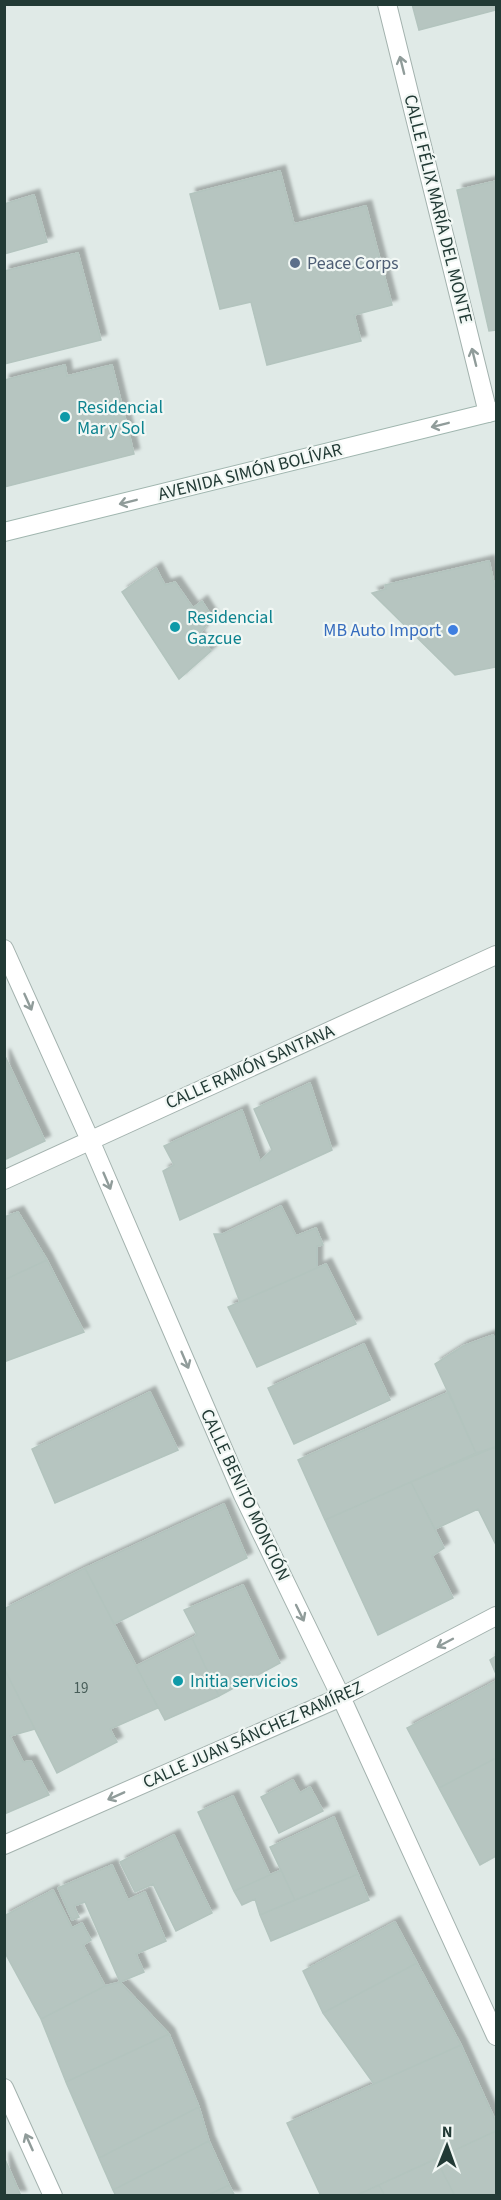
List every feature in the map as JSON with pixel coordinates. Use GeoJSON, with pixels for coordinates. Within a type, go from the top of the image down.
{"type":"FeatureCollection","features":[{"type":"Feature","properties":{"kind":"street","name":"CALLE FÉLIX MARÍA DEL MONTE"},"geometry":{"type":"LineString","coordinates":[[387,4],[492,412]]}},
{"type":"Feature","properties":{"kind":"street","name":"AVENIDA SIMÓN BOLÍVAR"},"geometry":{"type":"LineString","coordinates":[[4,532],[492,412]]}},
{"type":"Feature","properties":{"kind":"street","name":"CALLE BENITO MONCIÓN"},"geometry":{"type":"LineString","coordinates":[[4,949],[90,1140],[243,1494],[341,1697],[496,2036]]}},
{"type":"Feature","properties":{"kind":"street","name":"CALLE RAMÓN SANTANA"},"geometry":{"type":"LineString","coordinates":[[4,1180],[496,955]]}},
{"type":"Feature","properties":{"kind":"street","name":"CALLE JUAN SÁNCHEZ RAMÍREZ"},"geometry":{"type":"LineString","coordinates":[[4,1845],[341,1697],[496,1616]]}},
{"type":"Feature","properties":{"kind":"street"},"geometry":{"type":"LineString","coordinates":[[4,2088],[53,2196]]}},
{"type":"Feature","properties":{"kind":"building"},"geometry":{"type":"Polygon","coordinates":[[[412,4],[496,4],[496,10],[419,30],[412,4]]]}},
{"type":"Feature","properties":{"kind":"building","name":"Peace Corps"},"geometry":{"type":"Polygon","coordinates":[[[280,171],[294,224],[366,206],[392,305],[354,315],[361,341],[267,365],[251,302],[220,309],[190,194],[280,171]]]}},
{"type":"Feature","properties":{"kind":"building"},"geometry":{"type":"Polygon","coordinates":[[[496,181],[496,330],[489,331],[457,190],[496,181]]]}},
{"type":"Feature","properties":{"kind":"building"},"geometry":{"type":"Polygon","coordinates":[[[34,195],[47,242],[4,254],[4,204],[34,195]]]}},
{"type":"Feature","properties":{"kind":"building"},"geometry":{"type":"Polygon","coordinates":[[[78,253],[101,340],[4,364],[4,271],[78,253]]]}},
{"type":"Feature","properties":{"kind":"building","name":"Residencial Mar y Sol"},"geometry":{"type":"Polygon","coordinates":[[[65,365],[67,376],[112,365],[134,454],[4,487],[4,380],[65,365]]]}},
{"type":"Feature","properties":{"kind":"building","name":"MB Auto Import"},"geometry":{"type":"Polygon","coordinates":[[[489,561],[496,592],[496,667],[455,675],[372,593],[386,589],[385,585],[489,561]]]}},
{"type":"Feature","properties":{"kind":"building","name":"Residencial Gazcue"},"geometry":{"type":"Polygon","coordinates":[[[156,568],[165,585],[175,582],[193,608],[202,601],[212,617],[198,636],[211,651],[179,679],[122,592],[156,568]]]}},
{"type":"Feature","properties":{"kind":"building"},"geometry":{"type":"Polygon","coordinates":[[[4,1054],[45,1141],[4,1160],[4,1054]]]}},
{"type":"Feature","properties":{"kind":"building"},"geometry":{"type":"Polygon","coordinates":[[[310,1083],[332,1150],[180,1220],[163,1171],[174,1165],[164,1146],[242,1110],[260,1161],[272,1150],[254,1109],[310,1083]]]}},
{"type":"Feature","properties":{"kind":"building"},"geometry":{"type":"Polygon","coordinates":[[[281,1206],[296,1236],[316,1228],[323,1245],[317,1246],[317,1268],[240,1302],[214,1234],[223,1234],[281,1206]]]}},
{"type":"Feature","properties":{"kind":"building"},"geometry":{"type":"Polygon","coordinates":[[[18,1212],[47,1260],[4,1280],[4,1217],[18,1212]]]}},
{"type":"Feature","properties":{"kind":"building"},"geometry":{"type":"Polygon","coordinates":[[[47,1260],[84,1332],[4,1362],[4,1280],[47,1260]]]}},
{"type":"Feature","properties":{"kind":"building"},"geometry":{"type":"Polygon","coordinates":[[[326,1264],[356,1324],[257,1367],[228,1307],[326,1264]]]}},
{"type":"Feature","properties":{"kind":"building"},"geometry":{"type":"Polygon","coordinates":[[[493,1335],[496,1342],[496,1450],[495,1447],[476,1453],[435,1364],[463,1346],[493,1335]]]}},
{"type":"Feature","properties":{"kind":"building"},"geometry":{"type":"Polygon","coordinates":[[[364,1344],[390,1400],[294,1444],[268,1388],[364,1344]]]}},
{"type":"Feature","properties":{"kind":"building"},"geometry":{"type":"Polygon","coordinates":[[[150,1392],[178,1450],[55,1503],[32,1449],[150,1392]]]}},
{"type":"Feature","properties":{"kind":"building"},"geometry":{"type":"Polygon","coordinates":[[[449,1392],[476,1453],[325,1520],[298,1460],[449,1392]]]}},
{"type":"Feature","properties":{"kind":"building"},"geometry":{"type":"Polygon","coordinates":[[[495,1447],[496,1545],[478,1509],[435,1529],[411,1482],[495,1447]]]}},
{"type":"Feature","properties":{"kind":"building"},"geometry":{"type":"Polygon","coordinates":[[[411,1482],[444,1548],[432,1556],[453,1598],[378,1635],[325,1520],[411,1482]]]}},
{"type":"Feature","properties":{"kind":"building"},"geometry":{"type":"Polygon","coordinates":[[[224,1504],[247,1558],[114,1624],[85,1568],[224,1504]]]}},
{"type":"Feature","properties":{"kind":"building"},"geometry":{"type":"Polygon","coordinates":[[[85,1568],[158,1708],[110,1729],[117,1742],[57,1773],[4,1668],[4,1609],[85,1568]]]}},
{"type":"Feature","properties":{"kind":"building"},"geometry":{"type":"Polygon","coordinates":[[[243,1585],[280,1663],[219,1696],[192,1638],[197,1635],[184,1610],[243,1585]]]}},
{"type":"Feature","properties":{"kind":"building","name":"Initia servicios"},"geometry":{"type":"Polygon","coordinates":[[[192,1638],[219,1696],[165,1720],[136,1666],[192,1638]]]}},
{"type":"Feature","properties":{"kind":"building"},"geometry":{"type":"Polygon","coordinates":[[[496,1656],[496,1674],[490,1660],[496,1656]]]}},
{"type":"Feature","properties":{"kind":"building"},"geometry":{"type":"Polygon","coordinates":[[[4,1668],[35,1729],[10,1736],[23,1762],[31,1761],[49,1795],[4,1814],[4,1668]]]}},
{"type":"Feature","properties":{"kind":"building"},"geometry":{"type":"Polygon","coordinates":[[[496,1681],[496,1758],[439,1788],[407,1728],[496,1681]]]}},
{"type":"Feature","properties":{"kind":"building"},"geometry":{"type":"Polygon","coordinates":[[[496,1758],[496,1856],[480,1865],[439,1788],[496,1758]]]}},
{"type":"Feature","properties":{"kind":"building"},"geometry":{"type":"Polygon","coordinates":[[[293,1780],[300,1793],[310,1787],[323,1811],[279,1833],[261,1797],[293,1780]]]}},
{"type":"Feature","properties":{"kind":"building"},"geometry":{"type":"Polygon","coordinates":[[[233,1796],[270,1875],[234,1891],[198,1812],[233,1796]]]}},
{"type":"Feature","properties":{"kind":"building"},"geometry":{"type":"Polygon","coordinates":[[[334,1817],[358,1874],[295,1900],[270,1847],[334,1817]]]}},
{"type":"Feature","properties":{"kind":"building"},"geometry":{"type":"Polygon","coordinates":[[[174,1835],[212,1913],[176,1931],[153,1884],[135,1892],[120,1862],[174,1835]]]}},
{"type":"Feature","properties":{"kind":"building"},"geometry":{"type":"Polygon","coordinates":[[[112,1865],[128,1900],[145,1892],[166,1941],[136,1954],[144,1972],[120,1982],[85,1902],[74,1906],[79,1917],[72,1920],[58,1888],[112,1865]]]}},
{"type":"Feature","properties":{"kind":"building"},"geometry":{"type":"Polygon","coordinates":[[[281,1870],[295,1900],[260,1915],[255,1899],[242,1905],[234,1891],[281,1870]]]}},
{"type":"Feature","properties":{"kind":"building"},"geometry":{"type":"Polygon","coordinates":[[[358,1874],[369,1900],[271,1941],[260,1915],[358,1874]]]}},
{"type":"Feature","properties":{"kind":"building"},"geometry":{"type":"Polygon","coordinates":[[[53,1890],[72,1928],[82,1923],[91,1940],[83,1945],[105,1986],[41,2019],[4,1951],[4,1916],[53,1890]]]}},
{"type":"Feature","properties":{"kind":"building"},"geometry":{"type":"Polygon","coordinates":[[[395,1922],[417,1963],[323,2013],[303,1971],[395,1922]]]}},
{"type":"Feature","properties":{"kind":"building"},"geometry":{"type":"Polygon","coordinates":[[[417,1963],[461,2045],[374,2084],[323,2013],[417,1963]]]}},
{"type":"Feature","properties":{"kind":"building"},"geometry":{"type":"Polygon","coordinates":[[[120,1982],[169,2034],[66,2082],[41,2019],[105,1986],[120,1982]]]}},
{"type":"Feature","properties":{"kind":"building"},"geometry":{"type":"Polygon","coordinates":[[[169,2034],[199,2107],[99,2158],[66,2082],[169,2034]]]}},
{"type":"Feature","properties":{"kind":"building"},"geometry":{"type":"Polygon","coordinates":[[[461,2045],[496,2122],[496,2131],[355,2196],[321,2196],[287,2123],[461,2045]]]}},
{"type":"Feature","properties":{"kind":"building"},"geometry":{"type":"Polygon","coordinates":[[[199,2107],[209,2141],[113,2190],[99,2158],[199,2107]]]}},
{"type":"Feature","properties":{"kind":"building"},"geometry":{"type":"Polygon","coordinates":[[[496,2131],[496,2196],[455,2196],[436,2159],[496,2131]]]}},
{"type":"Feature","properties":{"kind":"building"},"geometry":{"type":"Polygon","coordinates":[[[209,2141],[229,2185],[206,2196],[116,2196],[113,2190],[209,2141]]]}},
{"type":"Feature","properties":{"kind":"building"},"geometry":{"type":"Polygon","coordinates":[[[4,2157],[21,2196],[4,2196],[4,2157]]]}},
{"type":"Feature","properties":{"kind":"building"},"geometry":{"type":"Polygon","coordinates":[[[436,2159],[455,2196],[385,2196],[379,2185],[436,2159]]]}},
{"type":"Feature","properties":{"kind":"building"},"geometry":{"type":"Polygon","coordinates":[[[229,2185],[235,2196],[206,2196],[229,2185]]]}},
{"type":"Feature","properties":{"kind":"building"},"geometry":{"type":"Polygon","coordinates":[[[379,2185],[385,2196],[355,2196],[379,2185]]]}},
{"type":"Feature","properties":{"kind":"place","name":"Peace Corps"},"geometry":{"type":"Point","coordinates":[295,263]}},
{"type":"Feature","properties":{"kind":"place","name":"Residencial Mar y Sol"},"geometry":{"type":"Point","coordinates":[65,417]}},
{"type":"Feature","properties":{"kind":"place","name":"Residencial Gazcue"},"geometry":{"type":"Point","coordinates":[175,627]}},
{"type":"Feature","properties":{"kind":"place","name":"MB Auto Import"},"geometry":{"type":"Point","coordinates":[453,630]}},
{"type":"Feature","properties":{"kind":"place","name":"Initia servicios"},"geometry":{"type":"Point","coordinates":[178,1681]}}]}
